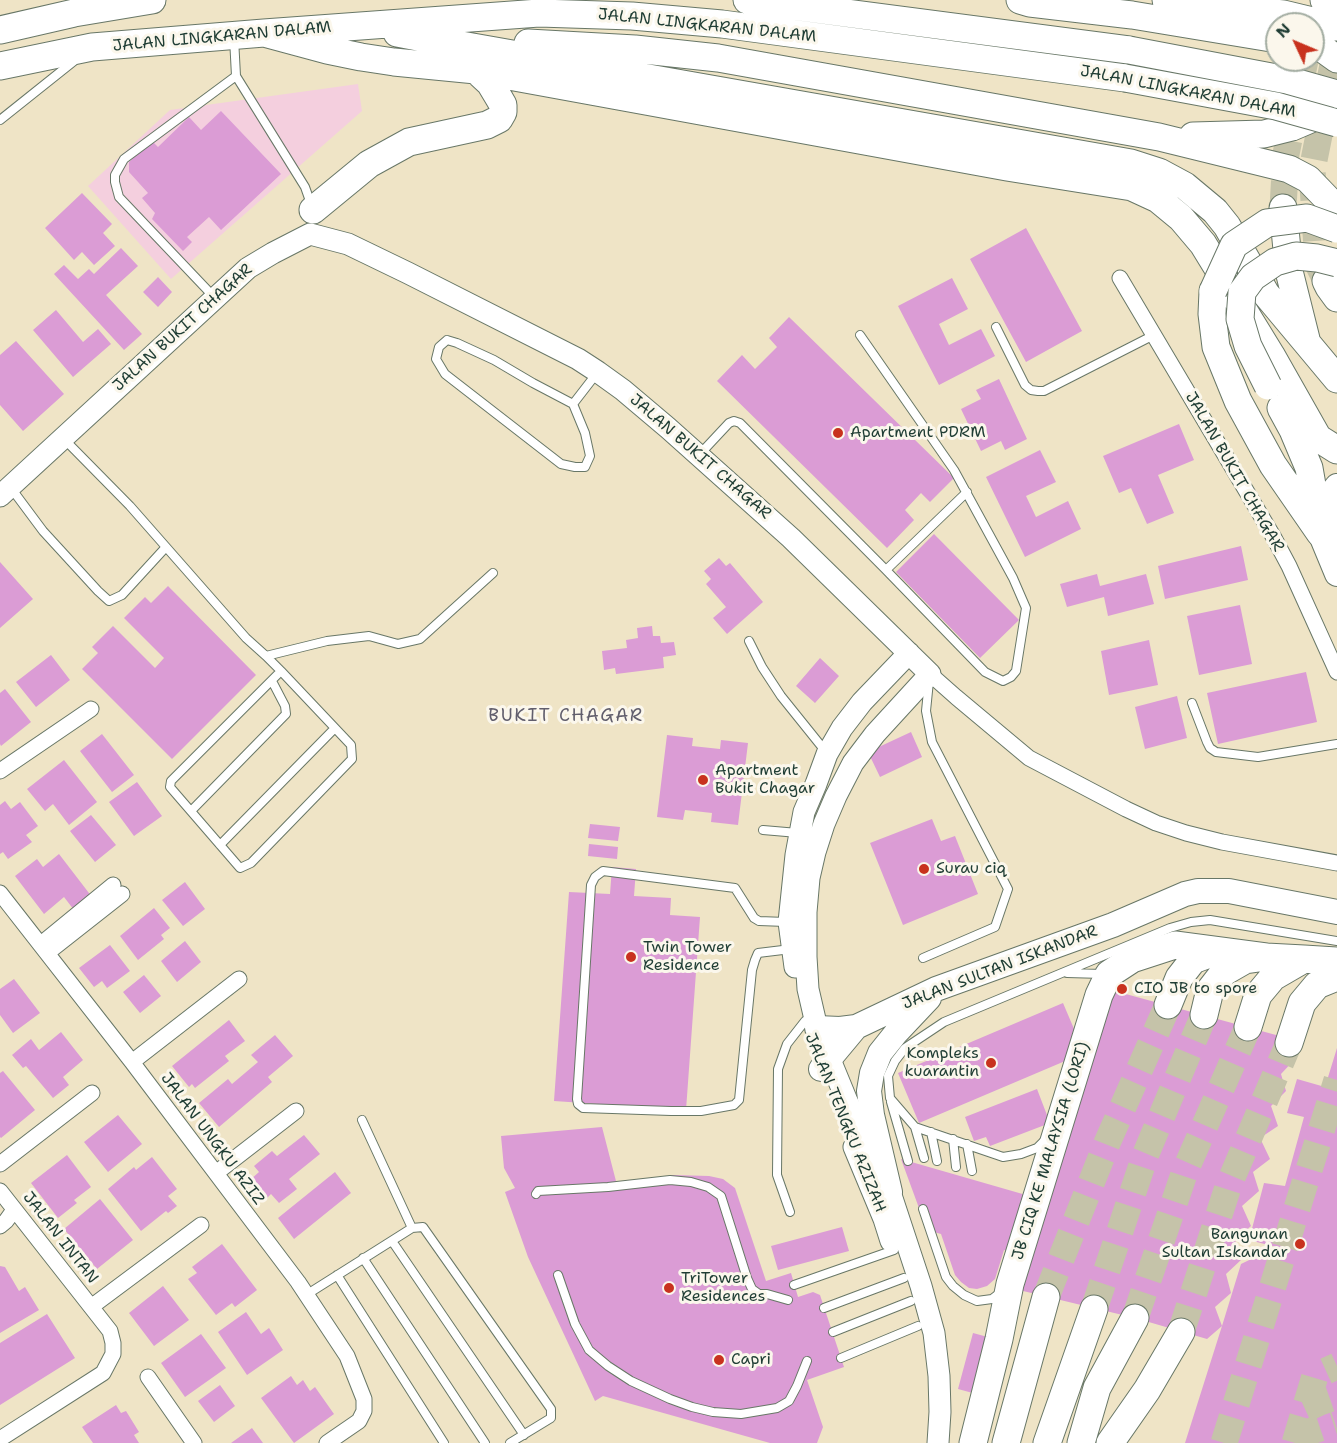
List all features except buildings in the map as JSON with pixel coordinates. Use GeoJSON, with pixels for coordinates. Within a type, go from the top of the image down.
{"type":"FeatureCollection","features":[{"type":"Feature","properties":{"kind":"highway"},"geometry":{"type":"LineString","coordinates":[[0,30],[82,6],[152,0]]}},
{"type":"Feature","properties":{"kind":"highway","name":"JALAN LINGKARAN DALAM"},"geometry":{"type":"LineString","coordinates":[[747,0],[1129,50],[1287,80],[1337,94]]}},
{"type":"Feature","properties":{"kind":"highway"},"geometry":{"type":"LineString","coordinates":[[1020,0],[1132,15],[1265,37]]}},
{"type":"Feature","properties":{"kind":"highway"},"geometry":{"type":"LineString","coordinates":[[1166,0],[1283,14],[1337,27]]}},
{"type":"Feature","properties":{"kind":"highway"},"geometry":{"type":"LineString","coordinates":[[1324,0],[1337,3]]}},
{"type":"Feature","properties":{"kind":"highway","name":"JALAN LINGKARAN DALAM"},"geometry":{"type":"LineString","coordinates":[[0,66],[92,47],[264,33],[539,13],[632,16],[722,24],[1125,78],[1276,106],[1337,123]]}},
{"type":"Feature","properties":{"kind":"highway"},"geometry":{"type":"LineString","coordinates":[[363,26],[1131,163],[1158,172],[1185,186],[1215,211],[1227,226],[1266,294],[1337,379]]}},
{"type":"Feature","properties":{"kind":"highway"},"geometry":{"type":"LineString","coordinates":[[264,33],[327,51],[360,57],[476,70],[1007,167],[1132,187],[1158,199],[1181,218],[1203,243],[1318,438],[1337,450]]}},
{"type":"Feature","properties":{"kind":"highway"},"geometry":{"type":"LineString","coordinates":[[444,42],[548,43],[718,58],[1159,137],[1289,169],[1308,179],[1337,209]]}},
{"type":"Feature","properties":{"kind":"highway"},"geometry":{"type":"LineString","coordinates":[[312,221],[369,164],[409,142],[487,125],[499,119],[503,112],[503,105],[490,83],[476,70]]}},
{"type":"Feature","properties":{"kind":"highway"},"geometry":{"type":"LineString","coordinates":[[1159,137],[1264,134],[1293,127],[1320,115],[1337,101]]}},
{"type":"Feature","properties":{"kind":"highway"},"geometry":{"type":"LineString","coordinates":[[1283,208],[1289,271],[1307,343]]}},
{"type":"Feature","properties":{"kind":"highway"},"geometry":{"type":"LineString","coordinates":[[1328,538],[1273,465],[1238,401],[1216,346],[1212,314],[1213,291],[1233,245],[1267,223],[1307,218],[1337,229]]}},
{"type":"Feature","properties":{"kind":"highway"},"geometry":{"type":"LineString","coordinates":[[1328,538],[1309,468],[1293,430],[1248,346],[1240,319],[1242,292],[1253,277],[1275,262],[1296,256],[1317,258],[1333,281]]}},
{"type":"Feature","properties":{"kind":"highway"},"geometry":{"type":"LineString","coordinates":[[1109,974],[1132,959],[1175,945],[1266,957],[1337,961]]}},
{"type":"Feature","properties":{"kind":"highway"},"geometry":{"type":"LineString","coordinates":[[1168,1005],[1179,978],[1193,960],[1217,951]]}},
{"type":"Feature","properties":{"kind":"highway"},"geometry":{"type":"LineString","coordinates":[[1204,1015],[1210,990],[1224,972],[1245,960],[1266,957]]}},
{"type":"Feature","properties":{"kind":"highway"},"geometry":{"type":"LineString","coordinates":[[1248,1027],[1258,995],[1273,977],[1304,959]]}},
{"type":"Feature","properties":{"kind":"highway","name":"JB CIQ KE MALAYSIA (LORI)"},"geometry":{"type":"LineString","coordinates":[[973,1443],[1010,1284],[1099,995],[1109,974]]}},
{"type":"Feature","properties":{"kind":"highway"},"geometry":{"type":"LineString","coordinates":[[1289,1043],[1302,1003],[1317,985],[1337,977]]}},
{"type":"Feature","properties":{"kind":"highway"},"geometry":{"type":"LineString","coordinates":[[1006,1443],[1046,1297]]}},
{"type":"Feature","properties":{"kind":"highway"},"geometry":{"type":"LineString","coordinates":[[1047,1443],[1094,1309]]}},
{"type":"Feature","properties":{"kind":"highway"},"geometry":{"type":"LineString","coordinates":[[1081,1443],[1097,1388],[1135,1318]]}},
{"type":"Feature","properties":{"kind":"highway"},"geometry":{"type":"LineString","coordinates":[[1110,1443],[1147,1390],[1181,1332]]}},
{"type":"Feature","properties":{"kind":"main road","name":"JALAN BUKIT CHAGAR"},"geometry":{"type":"LineString","coordinates":[[3,490],[248,268],[273,253],[312,221],[348,244],[578,359],[623,390],[791,538],[930,674]]}},
{"type":"Feature","properties":{"kind":"main road"},"geometry":{"type":"LineString","coordinates":[[1337,486],[1333,491],[1328,538],[1337,574]]}},
{"type":"Feature","properties":{"kind":"main road","name":"JALAN TENGKU AZIZAH"},"geometry":{"type":"LineString","coordinates":[[909,653],[862,702],[842,728],[827,754],[804,812],[799,834],[789,922],[792,949],[811,1025],[884,1219],[904,1278],[926,1356],[929,1402],[926,1443]]}},
{"type":"Feature","properties":{"kind":"main road","name":"JALAN TENGKU AZIZAH"},"geometry":{"type":"LineString","coordinates":[[811,1025],[806,957],[806,912],[809,878],[824,824],[853,763],[875,734],[930,674]]}},
{"type":"Feature","properties":{"kind":"main road"},"geometry":{"type":"LineString","coordinates":[[1113,925],[1185,894],[1198,891],[1229,891],[1337,912]]}},
{"type":"Feature","properties":{"kind":"main road"},"geometry":{"type":"LineString","coordinates":[[1113,925],[1145,922],[1189,906],[1206,904],[1337,926]]}},
{"type":"Feature","properties":{"kind":"main road","name":"JALAN SULTAN ISKANDAR"},"geometry":{"type":"LineString","coordinates":[[811,1025],[840,1029],[856,1027],[936,989],[1113,925]]}},
{"type":"Feature","properties":{"kind":"main road"},"geometry":{"type":"LineString","coordinates":[[890,1192],[872,1115],[869,1091],[872,1073],[880,1053],[896,1032],[936,989]]}},
{"type":"Feature","properties":{"kind":"main road","name":"JALAN SULTAN ISKANDAR"},"geometry":{"type":"LineString","coordinates":[[826,1064],[856,1027]]}},
{"type":"Feature","properties":{"kind":"main road","name":"JALAN TENGKU AZIZAH"},"geometry":{"type":"LineString","coordinates":[[826,1064],[847,1101],[890,1192],[921,1286],[934,1333],[939,1376],[938,1443]]}},
{"type":"Feature","properties":{"kind":"street","name":"JALAN BUKIT CHAGAR"},"geometry":{"type":"LineString","coordinates":[[1120,278],[1273,536],[1337,672]]}},
{"type":"Feature","properties":{"kind":"street","name":"JALAN BUKIT CHAGAR"},"geometry":{"type":"LineString","coordinates":[[930,674],[1029,758],[1156,823],[1213,840],[1337,863]]}},
{"type":"Feature","properties":{"kind":"street"},"geometry":{"type":"LineString","coordinates":[[0,771],[91,709]]}},
{"type":"Feature","properties":{"kind":"street"},"geometry":{"type":"LineString","coordinates":[[44,949],[117,890]]}},
{"type":"Feature","properties":{"kind":"street","name":"JALAN UNGKU AZIZ"},"geometry":{"type":"LineString","coordinates":[[0,893],[216,1173],[306,1295],[347,1356],[364,1398],[364,1411],[359,1421],[327,1443]]}},
{"type":"Feature","properties":{"kind":"street"},"geometry":{"type":"LineString","coordinates":[[132,1062],[239,979]]}},
{"type":"Feature","properties":{"kind":"street"},"geometry":{"type":"LineString","coordinates":[[0,1164],[92,1093]]}},
{"type":"Feature","properties":{"kind":"street"},"geometry":{"type":"LineString","coordinates":[[216,1173],[296,1111]]}},
{"type":"Feature","properties":{"kind":"street","name":"JALAN INTAN"},"geometry":{"type":"LineString","coordinates":[[0,1191],[110,1331],[113,1343],[113,1354],[104,1373],[0,1438]]}},
{"type":"Feature","properties":{"kind":"street"},"geometry":{"type":"LineString","coordinates":[[0,1226],[14,1210]]}},
{"type":"Feature","properties":{"kind":"street","name":"JALAN INTAN"},"geometry":{"type":"LineString","coordinates":[[92,1307],[201,1225]]}},
{"type":"Feature","properties":{"kind":"street"},"geometry":{"type":"LineString","coordinates":[[148,1377],[194,1443]]}},
{"type":"Feature","properties":{"kind":"lane"},"geometry":{"type":"LineString","coordinates":[[234,36],[236,76],[305,187],[310,198],[312,221]]}},
{"type":"Feature","properties":{"kind":"lane"},"geometry":{"type":"LineString","coordinates":[[0,120],[92,47]]}},
{"type":"Feature","properties":{"kind":"lane"},"geometry":{"type":"LineString","coordinates":[[215,298],[119,197],[115,175],[124,159],[236,76]]}},
{"type":"Feature","properties":{"kind":"lane"},"geometry":{"type":"LineString","coordinates":[[996,327],[1025,385],[1031,390],[1038,391],[1044,391],[1154,335]]}},
{"type":"Feature","properties":{"kind":"lane"},"geometry":{"type":"LineString","coordinates":[[699,455],[729,423],[734,421],[740,423],[986,672],[1003,681],[1011,677],[1016,671],[1026,608],[1013,578],[954,470],[860,335]]}},
{"type":"Feature","properties":{"kind":"lane"},"geometry":{"type":"LineString","coordinates":[[447,340],[457,343],[494,360],[573,404],[585,433],[590,456],[585,467],[561,464],[445,374],[436,359],[439,347],[447,340]]}},
{"type":"Feature","properties":{"kind":"lane"},"geometry":{"type":"LineString","coordinates":[[573,404],[598,372]]}},
{"type":"Feature","properties":{"kind":"lane"},"geometry":{"type":"LineString","coordinates":[[63,438],[130,506],[246,638],[281,671],[351,745],[352,759],[251,863],[240,868],[170,787],[171,781],[281,671]]}},
{"type":"Feature","properties":{"kind":"lane"},"geometry":{"type":"LineString","coordinates":[[3,490],[109,601],[122,595],[166,547]]}},
{"type":"Feature","properties":{"kind":"lane"},"geometry":{"type":"LineString","coordinates":[[886,570],[967,492]]}},
{"type":"Feature","properties":{"kind":"lane"},"geometry":{"type":"LineString","coordinates":[[266,656],[327,641],[369,636],[398,644],[420,639],[493,573]]}},
{"type":"Feature","properties":{"kind":"lane"},"geometry":{"type":"LineString","coordinates":[[749,641],[762,667],[781,696],[827,754]]}},
{"type":"Feature","properties":{"kind":"lane"},"geometry":{"type":"LineString","coordinates":[[923,958],[995,927],[1008,890],[932,742],[926,711],[930,674]]}},
{"type":"Feature","properties":{"kind":"lane"},"geometry":{"type":"LineString","coordinates":[[191,811],[286,714],[285,706],[272,681]]}},
{"type":"Feature","properties":{"kind":"lane"},"geometry":{"type":"LineString","coordinates":[[1192,703],[1207,742],[1216,752],[1258,757],[1337,744]]}},
{"type":"Feature","properties":{"kind":"lane"},"geometry":{"type":"LineString","coordinates":[[220,845],[335,728]]}},
{"type":"Feature","properties":{"kind":"lane"},"geometry":{"type":"LineString","coordinates":[[763,830],[799,834]]}},
{"type":"Feature","properties":{"kind":"lane"},"geometry":{"type":"LineString","coordinates":[[789,922],[759,921],[754,918],[735,888],[603,871],[595,877],[591,885],[578,1104],[583,1108],[671,1111],[701,1111],[734,1105],[739,1100],[754,960],[758,953],[792,949]]}},
{"type":"Feature","properties":{"kind":"lane"},"geometry":{"type":"LineString","coordinates":[[908,1161],[890,1098],[888,1076],[895,1061],[905,1048],[944,1022],[1170,928],[1191,922],[1210,920],[1337,941]]}},
{"type":"Feature","properties":{"kind":"lane"},"geometry":{"type":"LineString","coordinates":[[1062,973],[1109,974]]}},
{"type":"Feature","properties":{"kind":"lane"},"geometry":{"type":"LineString","coordinates":[[790,1212],[777,1175],[778,1069],[787,1044],[811,1025]]}},
{"type":"Feature","properties":{"kind":"lane"},"geometry":{"type":"LineString","coordinates":[[890,1098],[915,1127],[924,1158]]}},
{"type":"Feature","properties":{"kind":"lane"},"geometry":{"type":"LineString","coordinates":[[362,1120],[412,1228]]}},
{"type":"Feature","properties":{"kind":"lane"},"geometry":{"type":"LineString","coordinates":[[915,1127],[1003,1157],[1037,1149],[1059,1125]]}},
{"type":"Feature","properties":{"kind":"lane"},"geometry":{"type":"LineString","coordinates":[[931,1132],[937,1161]]}},
{"type":"Feature","properties":{"kind":"lane"},"geometry":{"type":"LineString","coordinates":[[953,1139],[956,1167]]}},
{"type":"Feature","properties":{"kind":"lane"},"geometry":{"type":"LineString","coordinates":[[967,1144],[972,1171]]}},
{"type":"Feature","properties":{"kind":"lane"},"geometry":{"type":"LineString","coordinates":[[536,1194],[538,1191],[608,1187],[670,1180],[691,1182],[708,1187],[721,1196],[752,1289],[759,1294],[788,1300]]}},
{"type":"Feature","properties":{"kind":"lane"},"geometry":{"type":"LineString","coordinates":[[923,1209],[946,1277],[953,1286],[964,1295],[977,1301],[992,1299],[1010,1284]]}},
{"type":"Feature","properties":{"kind":"lane"},"geometry":{"type":"LineString","coordinates":[[306,1295],[412,1228],[423,1227],[551,1409],[551,1418],[510,1443]]}},
{"type":"Feature","properties":{"kind":"lane"},"geometry":{"type":"LineString","coordinates":[[392,1241],[524,1435]]}},
{"type":"Feature","properties":{"kind":"lane"},"geometry":{"type":"LineString","coordinates":[[794,1285],[894,1250]]}},
{"type":"Feature","properties":{"kind":"lane"},"geometry":{"type":"LineString","coordinates":[[363,1258],[485,1443]]}},
{"type":"Feature","properties":{"kind":"lane"},"geometry":{"type":"LineString","coordinates":[[337,1275],[444,1443]]}},
{"type":"Feature","properties":{"kind":"lane"},"geometry":{"type":"LineString","coordinates":[[558,1275],[575,1324],[589,1350],[631,1381],[692,1407],[713,1412],[741,1414],[777,1408],[789,1401],[807,1361]]}},
{"type":"Feature","properties":{"kind":"lane"},"geometry":{"type":"LineString","coordinates":[[824,1308],[904,1278]]}},
{"type":"Feature","properties":{"kind":"lane"},"geometry":{"type":"LineString","coordinates":[[833,1332],[911,1301]]}},
{"type":"Feature","properties":{"kind":"lane"},"geometry":{"type":"LineString","coordinates":[[841,1358],[918,1326]]}},
{"type":"Feature","properties":{"kind":"shaded area"},"geometry":{"type":"Polygon","coordinates":[[[358,84],[362,111],[171,279],[88,186],[170,110],[358,84]]]}},
{"type":"Feature","properties":{"kind":"tunnel"},"geometry":{"type":"LineString","coordinates":[[1326,280],[1318,264],[1312,170],[1337,45]]}},
{"type":"Feature","properties":{"kind":"tunnel"},"geometry":{"type":"LineString","coordinates":[[1283,208],[1286,154],[1303,72]]}},
{"type":"Feature","properties":{"kind":"tunnel"},"geometry":{"type":"LineString","coordinates":[[1046,1297],[1107,1143],[1168,1005]]}},
{"type":"Feature","properties":{"kind":"tunnel"},"geometry":{"type":"LineString","coordinates":[[1094,1309],[1145,1156],[1204,1015]]}},
{"type":"Feature","properties":{"kind":"tunnel"},"geometry":{"type":"LineString","coordinates":[[1135,1318],[1185,1171],[1248,1027]]}},
{"type":"Feature","properties":{"kind":"tunnel"},"geometry":{"type":"LineString","coordinates":[[1181,1332],[1228,1187],[1289,1043]]}},
{"type":"Feature","properties":{"kind":"tunnel"},"geometry":{"type":"LineString","coordinates":[[1224,1443],[1337,1080]]}},
{"type":"Feature","properties":{"kind":"tunnel"},"geometry":{"type":"LineString","coordinates":[[1295,1443],[1315,1376],[1337,1366]]}},
{"type":"Feature","properties":{"kind":"tunnel"},"geometry":{"type":"LineString","coordinates":[[1305,1409],[1337,1396]]}},
{"type":"Feature","properties":{"kind":"tunnel"},"geometry":{"type":"LineString","coordinates":[[1296,1440],[1314,1430],[1335,1423]]}},
{"type":"Feature","properties":{"kind":"place","name":"Apartment PDRM"},"geometry":{"type":"Point","coordinates":[838,433]}},
{"type":"Feature","properties":{"kind":"place","name":"Apartment Bukit Chagar"},"geometry":{"type":"Point","coordinates":[703,780]}},
{"type":"Feature","properties":{"kind":"place","name":"Surau ciq"},"geometry":{"type":"Point","coordinates":[924,869]}},
{"type":"Feature","properties":{"kind":"place","name":"Twin Tower Residence"},"geometry":{"type":"Point","coordinates":[631,957]}},
{"type":"Feature","properties":{"kind":"place","name":"CIO JB to spore"},"geometry":{"type":"Point","coordinates":[1122,989]}},
{"type":"Feature","properties":{"kind":"place","name":"Kompleks kuarantin"},"geometry":{"type":"Point","coordinates":[991,1063]}},
{"type":"Feature","properties":{"kind":"place","name":"Bangunan Sultan Iskandar"},"geometry":{"type":"Point","coordinates":[1300,1244]}},
{"type":"Feature","properties":{"kind":"place","name":"TriTower Residences"},"geometry":{"type":"Point","coordinates":[669,1288]}},
{"type":"Feature","properties":{"kind":"place","name":"Capri"},"geometry":{"type":"Point","coordinates":[719,1360]}},
{"type":"Feature","properties":{"kind":"district","name":"BUKIT CHAGAR"},"geometry":{"type":"Point","coordinates":[566,716]}}]}
